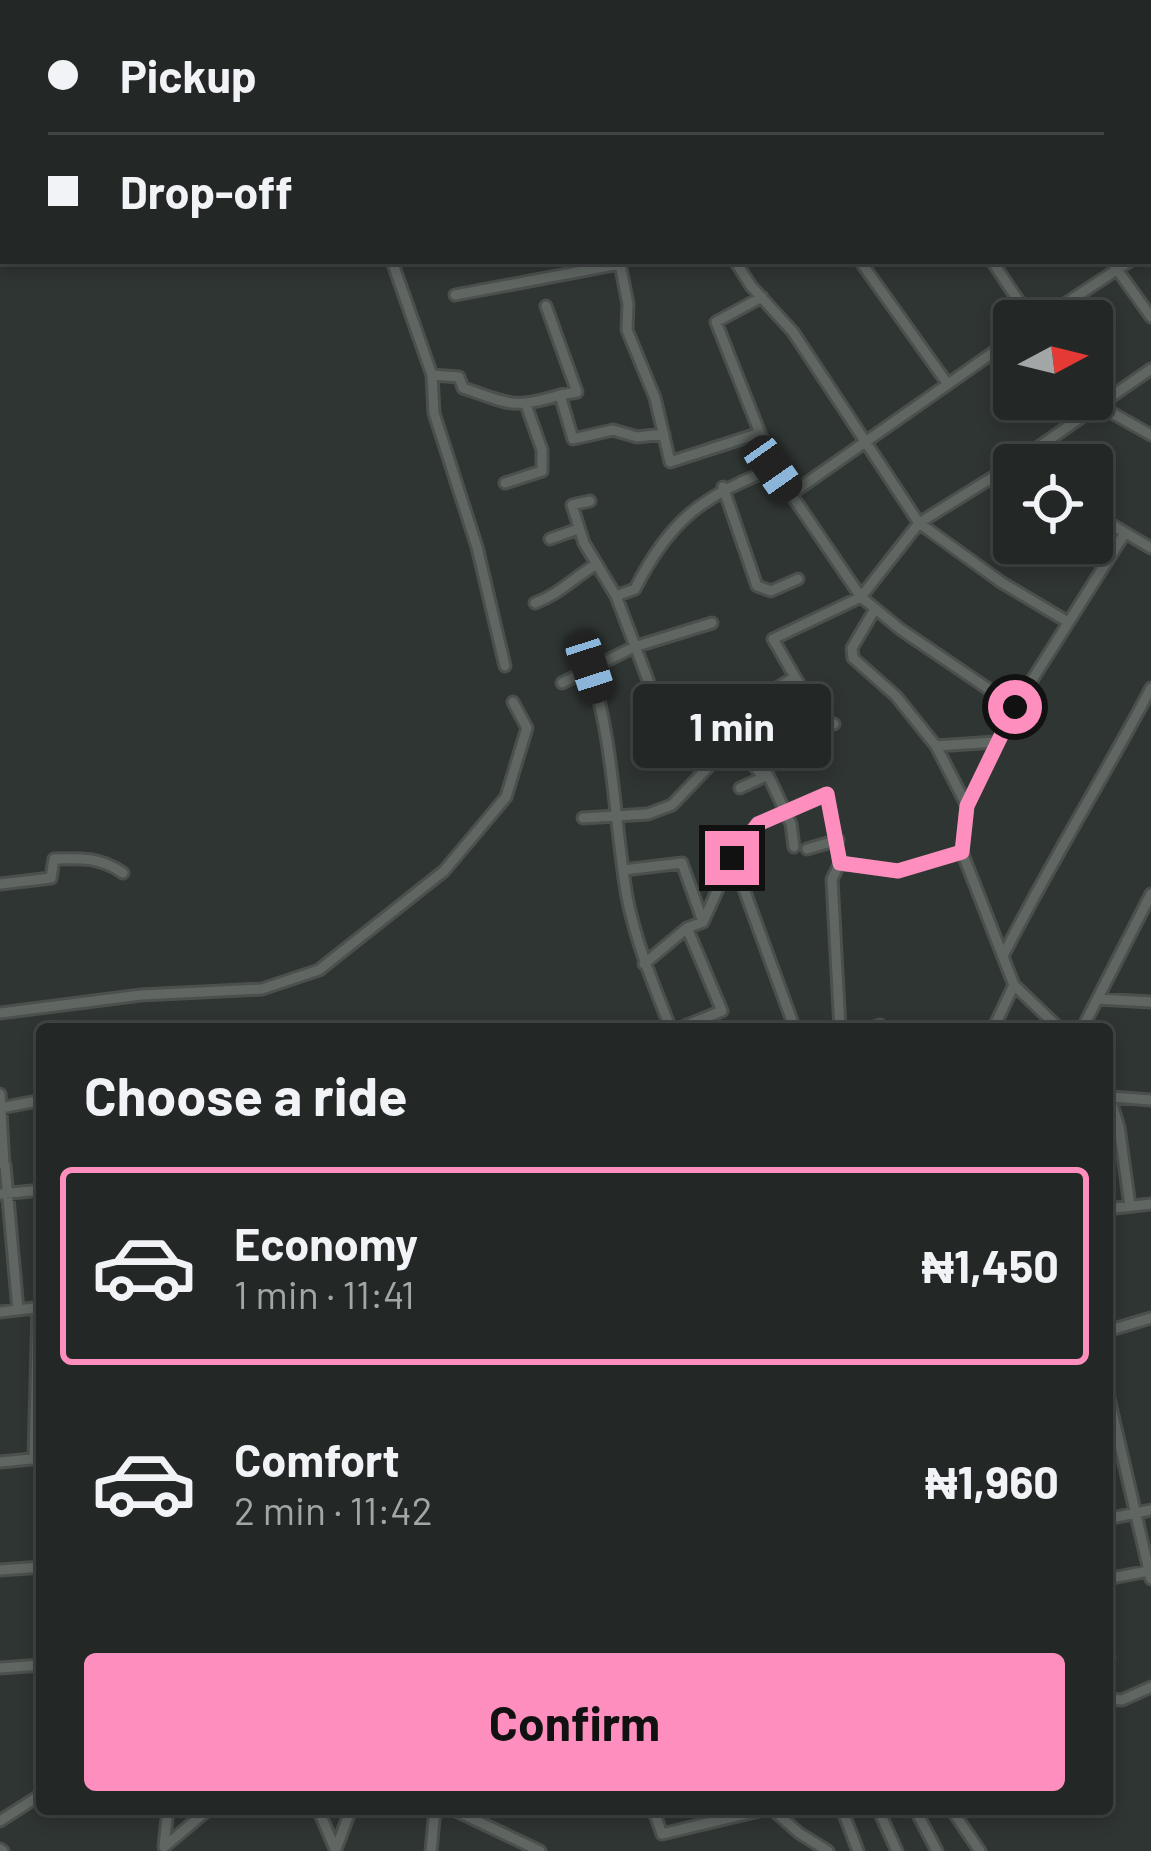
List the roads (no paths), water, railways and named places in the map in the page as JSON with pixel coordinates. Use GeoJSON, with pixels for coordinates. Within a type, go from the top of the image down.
{"type":"FeatureCollection","features":[{"type":"Feature","properties":{"kind":"street"},"geometry":{"type":"LineString","coordinates":[[393,264],[431,375],[434,413],[477,547],[505,666]]}},
{"type":"Feature","properties":{"kind":"street"},"geometry":{"type":"LineString","coordinates":[[455,295],[585,266],[620,264],[628,304],[626,330],[655,398],[670,462],[760,433]]}},
{"type":"Feature","properties":{"kind":"street"},"geometry":{"type":"LineString","coordinates":[[737,264],[793,332],[919,523],[1001,582],[1068,622]]}},
{"type":"Feature","properties":{"kind":"street"},"geometry":{"type":"LineString","coordinates":[[862,264],[947,383]]}},
{"type":"Feature","properties":{"kind":"street"},"geometry":{"type":"LineString","coordinates":[[994,264],[1020,300]]}},
{"type":"Feature","properties":{"kind":"street"},"geometry":{"type":"LineString","coordinates":[[1065,300],[1114,266],[1151,317]]}},
{"type":"Feature","properties":{"kind":"street"},"geometry":{"type":"LineString","coordinates":[[762,297],[716,322],[773,469],[861,597],[1015,707]]}},
{"type":"Feature","properties":{"kind":"street"},"geometry":{"type":"LineString","coordinates":[[431,375],[457,376],[463,388],[507,405],[577,392],[546,306]]}},
{"type":"Feature","properties":{"kind":"street"},"geometry":{"type":"LineString","coordinates":[[790,494],[993,352]]}},
{"type":"Feature","properties":{"kind":"street"},"geometry":{"type":"LineString","coordinates":[[1113,395],[1151,368]]}},
{"type":"Feature","properties":{"kind":"street"},"geometry":{"type":"LineString","coordinates":[[560,394],[573,439],[613,430],[637,437],[664,434]]}},
{"type":"Feature","properties":{"kind":"street"},"geometry":{"type":"LineString","coordinates":[[505,483],[542,471],[542,450],[526,405]]}},
{"type":"Feature","properties":{"kind":"street"},"geometry":{"type":"LineString","coordinates":[[1113,413],[1151,435]]}},
{"type":"Feature","properties":{"kind":"street"},"geometry":{"type":"LineString","coordinates":[[1043,444],[1077,420]]}},
{"type":"Feature","properties":{"kind":"street"},"geometry":{"type":"LineString","coordinates":[[616,596],[635,589],[684,515],[723,487],[773,469]]}},
{"type":"Feature","properties":{"kind":"street"},"geometry":{"type":"LineString","coordinates":[[834,724],[822,720],[772,639],[861,597],[919,523],[993,478]]}},
{"type":"Feature","properties":{"kind":"street"},"geometry":{"type":"LineString","coordinates":[[723,487],[757,586],[771,591],[798,579]]}},
{"type":"Feature","properties":{"kind":"street"},"geometry":{"type":"LineString","coordinates":[[590,501],[572,505],[578,529],[616,596],[650,688]]}},
{"type":"Feature","properties":{"kind":"street"},"geometry":{"type":"LineString","coordinates":[[1113,526],[1151,548]]}},
{"type":"Feature","properties":{"kind":"street"},"geometry":{"type":"LineString","coordinates":[[550,539],[578,529]]}},
{"type":"Feature","properties":{"kind":"street"},"geometry":{"type":"LineString","coordinates":[[1054,1023],[1014,985],[962,852],[967,806],[1015,707],[1125,533]]}},
{"type":"Feature","properties":{"kind":"street"},"geometry":{"type":"LineString","coordinates":[[535,602],[560,594],[576,576],[597,564]]}},
{"type":"Feature","properties":{"kind":"street"},"geometry":{"type":"LineString","coordinates":[[875,609],[852,648],[853,658],[896,696],[936,746],[967,806]]}},
{"type":"Feature","properties":{"kind":"street"},"geometry":{"type":"LineString","coordinates":[[562,683],[634,647],[712,623]]}},
{"type":"Feature","properties":{"kind":"street"},"geometry":{"type":"LineString","coordinates":[[590,668],[601,703],[624,870],[644,964],[669,1023]]}},
{"type":"Feature","properties":{"kind":"street"},"geometry":{"type":"LineString","coordinates":[[584,818],[618,818],[672,805],[734,740],[763,697],[795,676]]}},
{"type":"Feature","properties":{"kind":"street"},"geometry":{"type":"LineString","coordinates":[[1003,957],[1041,880],[1151,688]]}},
{"type":"Feature","properties":{"kind":"street"},"geometry":{"type":"LineString","coordinates":[[0,1013],[141,995],[262,988],[319,970],[444,872],[506,796],[527,728],[513,702]]}},
{"type":"Feature","properties":{"kind":"street"},"geometry":{"type":"LineString","coordinates":[[734,740],[763,777]]}},
{"type":"Feature","properties":{"kind":"street"},"geometry":{"type":"LineString","coordinates":[[936,746],[995,742]]}},
{"type":"Feature","properties":{"kind":"street"},"geometry":{"type":"LineString","coordinates":[[740,788],[768,775],[786,812],[794,847]]}},
{"type":"Feature","properties":{"kind":"street"},"geometry":{"type":"LineString","coordinates":[[644,964],[687,928],[703,922],[732,858],[758,824],[827,794],[840,863],[832,879],[840,1023]]}},
{"type":"Feature","properties":{"kind":"street"},"geometry":{"type":"LineString","coordinates":[[807,849],[838,841]]}},
{"type":"Feature","properties":{"kind":"street"},"geometry":{"type":"LineString","coordinates":[[840,863],[898,871],[962,852]]}},
{"type":"Feature","properties":{"kind":"street"},"geometry":{"type":"LineString","coordinates":[[0,884],[51,878],[54,859],[89,857],[123,872]]}},
{"type":"Feature","properties":{"kind":"street"},"geometry":{"type":"LineString","coordinates":[[732,858],[793,1023]]}},
{"type":"Feature","properties":{"kind":"street"},"geometry":{"type":"LineString","coordinates":[[624,870],[682,862],[703,922]]}},
{"type":"Feature","properties":{"kind":"street"},"geometry":{"type":"LineString","coordinates":[[1085,1023],[1151,894]]}},
{"type":"Feature","properties":{"kind":"street"},"geometry":{"type":"LineString","coordinates":[[687,928],[722,1011],[692,1023]]}},
{"type":"Feature","properties":{"kind":"street"},"geometry":{"type":"LineString","coordinates":[[996,1023],[1014,985]]}},
{"type":"Feature","properties":{"kind":"street"},"geometry":{"type":"LineString","coordinates":[[1097,999],[1151,1002]]}},
{"type":"Feature","properties":{"kind":"street"},"geometry":{"type":"LineString","coordinates":[[0,1094],[3,1193],[18,1310]]}},
{"type":"Feature","properties":{"kind":"street"},"geometry":{"type":"LineString","coordinates":[[1113,1094],[1151,1100]]}},
{"type":"Feature","properties":{"kind":"street"},"geometry":{"type":"LineString","coordinates":[[2,1108],[36,1101]]}},
{"type":"Feature","properties":{"kind":"street"},"geometry":{"type":"LineString","coordinates":[[1113,1110],[1130,1206]]}},
{"type":"Feature","properties":{"kind":"street"},"geometry":{"type":"LineString","coordinates":[[3,1193],[36,1190]]}},
{"type":"Feature","properties":{"kind":"street"},"geometry":{"type":"LineString","coordinates":[[1113,1208],[1151,1204]]}},
{"type":"Feature","properties":{"kind":"street"},"geometry":{"type":"LineString","coordinates":[[0,1312],[36,1308]]}},
{"type":"Feature","properties":{"kind":"street"},"geometry":{"type":"LineString","coordinates":[[1113,1329],[1151,1318]]}},
{"type":"Feature","properties":{"kind":"street"},"geometry":{"type":"LineString","coordinates":[[1113,1418],[1150,1575],[1113,1578]]}},
{"type":"Feature","properties":{"kind":"street"},"geometry":{"type":"LineString","coordinates":[[1113,1458],[1121,1455]]}},
{"type":"Feature","properties":{"kind":"street"},"geometry":{"type":"LineString","coordinates":[[0,1462],[36,1458]]}},
{"type":"Feature","properties":{"kind":"street"},"geometry":{"type":"LineString","coordinates":[[1113,1518],[1151,1510]]}},
{"type":"Feature","properties":{"kind":"street"},"geometry":{"type":"LineString","coordinates":[[0,1570],[36,1567]]}},
{"type":"Feature","properties":{"kind":"street"},"geometry":{"type":"LineString","coordinates":[[0,1668],[36,1665]]}},
{"type":"Feature","properties":{"kind":"street"},"geometry":{"type":"LineString","coordinates":[[1113,1699],[1151,1687]]}},
{"type":"Feature","properties":{"kind":"street"},"geometry":{"type":"LineString","coordinates":[[0,1821],[36,1798]]}},
{"type":"Feature","properties":{"kind":"street"},"geometry":{"type":"LineString","coordinates":[[162,1849],[167,1815]]}},
{"type":"Feature","properties":{"kind":"street"},"geometry":{"type":"LineString","coordinates":[[162,1849],[202,1815]]}},
{"type":"Feature","properties":{"kind":"street"},"geometry":{"type":"LineString","coordinates":[[320,1815],[335,1851]]}},
{"type":"Feature","properties":{"kind":"street"},"geometry":{"type":"LineString","coordinates":[[335,1851],[350,1815]]}},
{"type":"Feature","properties":{"kind":"street"},"geometry":{"type":"LineString","coordinates":[[431,1851],[434,1815]]}},
{"type":"Feature","properties":{"kind":"street"},"geometry":{"type":"LineString","coordinates":[[465,1815],[540,1851]]}},
{"type":"Feature","properties":{"kind":"street"},"geometry":{"type":"LineString","coordinates":[[655,1815],[668,1851]]}},
{"type":"Feature","properties":{"kind":"street"},"geometry":{"type":"LineString","coordinates":[[662,1834],[744,1815]]}},
{"type":"Feature","properties":{"kind":"street"},"geometry":{"type":"LineString","coordinates":[[778,1815],[828,1851]]}},
{"type":"Feature","properties":{"kind":"street"},"geometry":{"type":"LineString","coordinates":[[844,1815],[858,1851]]}},
{"type":"Feature","properties":{"kind":"street"},"geometry":{"type":"LineString","coordinates":[[881,1815],[897,1851]]}},
{"type":"Feature","properties":{"kind":"street"},"geometry":{"type":"LineString","coordinates":[[918,1815],[937,1851]]}},
{"type":"Feature","properties":{"kind":"street"},"geometry":{"type":"LineString","coordinates":[[955,1815],[980,1851]]}},
{"type":"Feature","properties":{"kind":"street"},"geometry":{"type":"LineString","coordinates":[[801,1850],[809,1840]]}}]}
